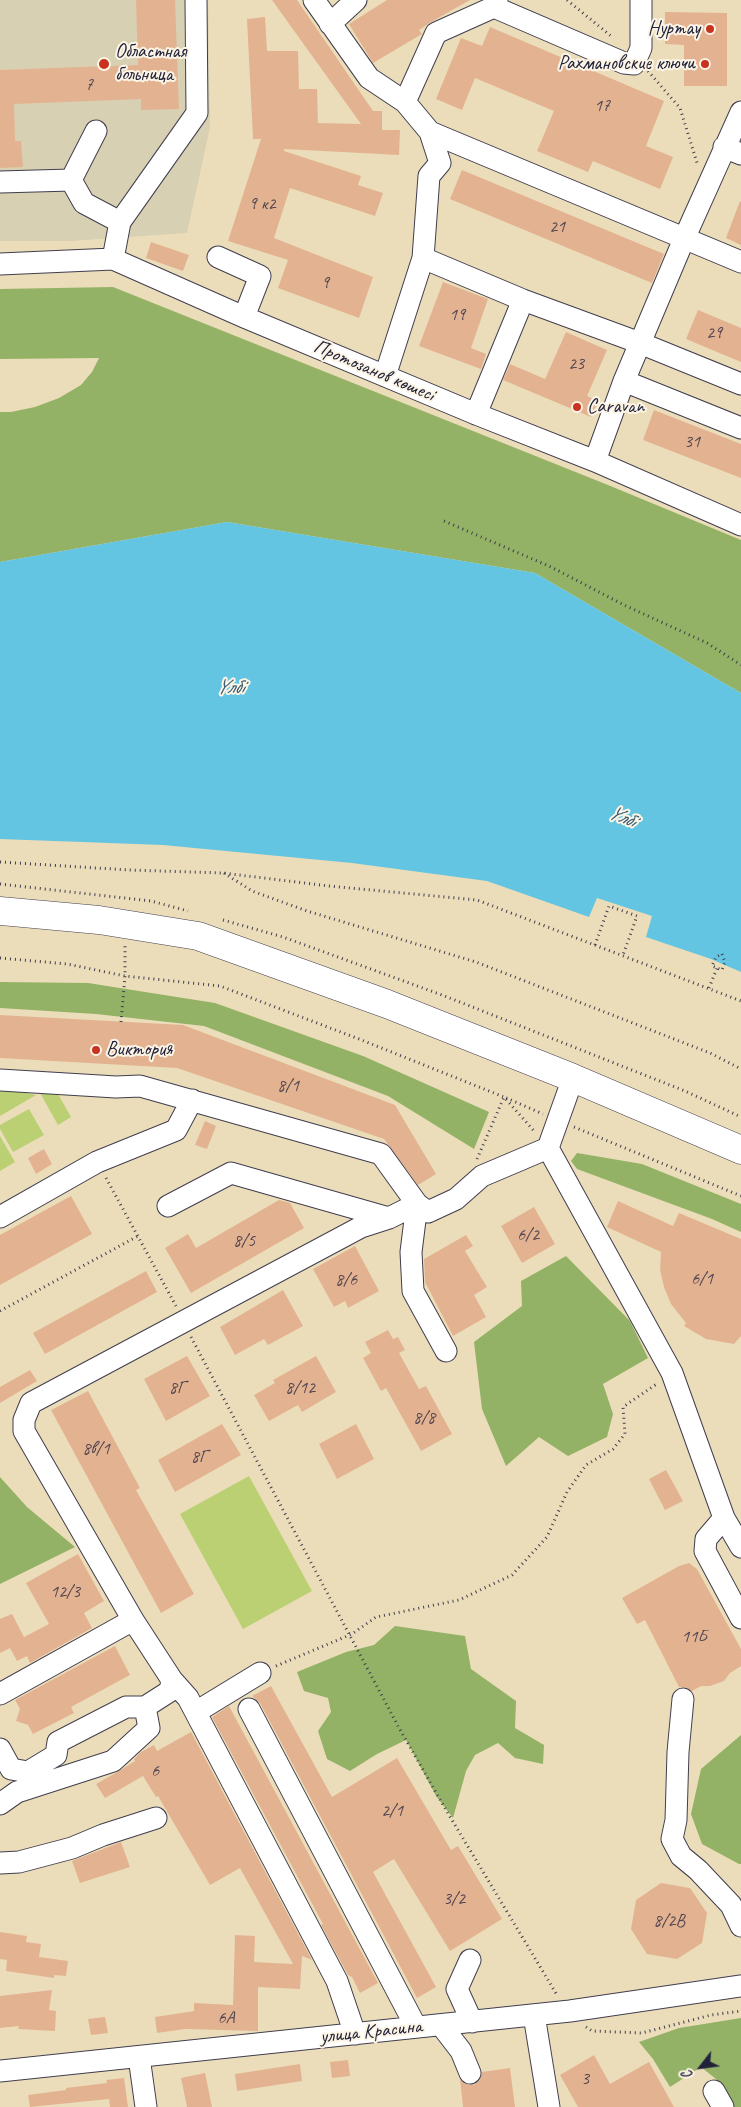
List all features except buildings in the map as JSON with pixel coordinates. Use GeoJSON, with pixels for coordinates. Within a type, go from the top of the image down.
{"type":"FeatureCollection","features":[{"type":"Feature","properties":{"kind":"main road"},"geometry":{"type":"LineString","coordinates":[[0,911],[127,911],[387,1004],[572,1078],[741,1150]]}},
{"type":"Feature","properties":{"kind":"street"},"geometry":{"type":"LineString","coordinates":[[113,259],[120,222],[197,113],[196,0]]}},
{"type":"Feature","properties":{"kind":"street"},"geometry":{"type":"LineString","coordinates":[[314,0],[369,78],[405,102],[430,132],[440,163],[429,176],[423,258],[385,376]]}},
{"type":"Feature","properties":{"kind":"street"},"geometry":{"type":"LineString","coordinates":[[330,24],[356,0]]}},
{"type":"Feature","properties":{"kind":"street"},"geometry":{"type":"LineString","coordinates":[[405,102],[436,34],[495,4],[624,63],[634,64],[641,48],[641,0]]}},
{"type":"Feature","properties":{"kind":"street"},"geometry":{"type":"LineString","coordinates":[[595,461],[624,381],[684,239],[706,190],[733,150],[741,112]]}},
{"type":"Feature","properties":{"kind":"street"},"geometry":{"type":"LineString","coordinates":[[71,180],[96,131]]}},
{"type":"Feature","properties":{"kind":"street"},"geometry":{"type":"LineString","coordinates":[[430,132],[741,262]]}},
{"type":"Feature","properties":{"kind":"street"},"geometry":{"type":"LineString","coordinates":[[71,180],[84,203],[120,222]]}},
{"type":"Feature","properties":{"kind":"street"},"geometry":{"type":"LineString","coordinates":[[0,182],[71,180]]}},
{"type":"Feature","properties":{"kind":"street"},"geometry":{"type":"LineString","coordinates":[[218,257],[260,276],[244,317]]}},
{"type":"Feature","properties":{"kind":"street"},"geometry":{"type":"LineString","coordinates":[[423,258],[523,300],[741,384]]}},
{"type":"Feature","properties":{"kind":"street","name":"Протозанов көшесі"},"geometry":{"type":"LineString","coordinates":[[0,264],[113,259],[244,317],[476,414],[595,461],[741,525]]}},
{"type":"Feature","properties":{"kind":"street"},"geometry":{"type":"LineString","coordinates":[[476,414],[523,300]]}},
{"type":"Feature","properties":{"kind":"street"},"geometry":{"type":"LineString","coordinates":[[624,381],[741,428]]}},
{"type":"Feature","properties":{"kind":"street"},"geometry":{"type":"LineString","coordinates":[[0,1080],[116,1087],[140,1086],[381,1154],[417,1204],[428,1212],[456,1199],[482,1176],[548,1148],[572,1078]]}},
{"type":"Feature","properties":{"kind":"street"},"geometry":{"type":"LineString","coordinates":[[0,1217],[97,1162],[176,1130],[192,1100]]}},
{"type":"Feature","properties":{"kind":"street"},"geometry":{"type":"LineString","coordinates":[[548,1148],[672,1373],[724,1518],[741,1547]]}},
{"type":"Feature","properties":{"kind":"street"},"geometry":{"type":"LineString","coordinates":[[168,1206],[231,1173],[389,1218]]}},
{"type":"Feature","properties":{"kind":"street"},"geometry":{"type":"LineString","coordinates":[[355,2034],[338,1980],[196,1712],[182,1689],[172,1680],[134,1620],[24,1431],[24,1420],[31,1404],[361,1227],[389,1218],[417,1204]]}},
{"type":"Feature","properties":{"kind":"street"},"geometry":{"type":"LineString","coordinates":[[417,1204],[411,1252],[413,1291],[446,1351]]}},
{"type":"Feature","properties":{"kind":"street"},"geometry":{"type":"LineString","coordinates":[[724,1518],[706,1539],[705,1551],[741,1618]]}},
{"type":"Feature","properties":{"kind":"street"},"geometry":{"type":"LineString","coordinates":[[0,1694],[134,1620]]}},
{"type":"Feature","properties":{"kind":"street"},"geometry":{"type":"LineString","coordinates":[[196,1712],[260,1673]]}},
{"type":"Feature","properties":{"kind":"street"},"geometry":{"type":"LineString","coordinates":[[0,1749],[11,1769],[28,1772],[56,1755],[58,1742],[126,1708],[145,1706],[170,1691],[172,1680]]}},
{"type":"Feature","properties":{"kind":"street"},"geometry":{"type":"LineString","coordinates":[[683,1699],[678,1752],[676,1820],[672,1839],[681,1856],[698,1870],[731,1905],[741,1926]]}},
{"type":"Feature","properties":{"kind":"street"},"geometry":{"type":"LineString","coordinates":[[0,1804],[17,1792],[113,1761],[149,1728],[145,1706]]}},
{"type":"Feature","properties":{"kind":"street"},"geometry":{"type":"LineString","coordinates":[[250,1708],[416,2027]]}},
{"type":"Feature","properties":{"kind":"street"},"geometry":{"type":"LineString","coordinates":[[0,1863],[19,1862],[72,1848],[103,1835],[156,1818]]}},
{"type":"Feature","properties":{"kind":"street"},"geometry":{"type":"LineString","coordinates":[[470,1960],[457,1990],[472,2022]]}},
{"type":"Feature","properties":{"kind":"street","name":"улица Красина"},"geometry":{"type":"LineString","coordinates":[[0,2071],[534,2015],[741,1986]]}},
{"type":"Feature","properties":{"kind":"street"},"geometry":{"type":"LineString","coordinates":[[534,2015],[549,2107]]}},
{"type":"Feature","properties":{"kind":"street"},"geometry":{"type":"LineString","coordinates":[[441,2025],[460,2051],[470,2073]]}},
{"type":"Feature","properties":{"kind":"street"},"geometry":{"type":"LineString","coordinates":[[139,2057],[146,2107]]}},
{"type":"Feature","properties":{"kind":"path"},"geometry":{"type":"LineString","coordinates":[[567,0],[637,58],[680,108],[706,190]]}},
{"type":"Feature","properties":{"kind":"path"},"geometry":{"type":"LineString","coordinates":[[444,521],[551,568],[624,605],[707,642],[741,665]]}},
{"type":"Feature","properties":{"kind":"path"},"geometry":{"type":"LineString","coordinates":[[0,862],[129,870],[223,873],[329,886],[477,900],[741,1001]]}},
{"type":"Feature","properties":{"kind":"path"},"geometry":{"type":"LineString","coordinates":[[223,873],[252,891],[306,911],[476,962],[710,1053],[741,1070]]}},
{"type":"Feature","properties":{"kind":"path"},"geometry":{"type":"LineString","coordinates":[[595,945],[609,906],[637,916],[623,955]]}},
{"type":"Feature","properties":{"kind":"path"},"geometry":{"type":"LineString","coordinates":[[121,1022],[126,976],[127,911]]}},
{"type":"Feature","properties":{"kind":"path"},"geometry":{"type":"LineString","coordinates":[[722,954],[726,962],[722,970],[717,968],[712,966],[716,957],[722,954]]}},
{"type":"Feature","properties":{"kind":"path"},"geometry":{"type":"LineString","coordinates":[[0,958],[67,964],[126,976],[220,986],[360,1039],[504,1097],[741,1196]]}},
{"type":"Feature","properties":{"kind":"path"},"geometry":{"type":"LineString","coordinates":[[709,988],[717,968]]}},
{"type":"Feature","properties":{"kind":"path"},"geometry":{"type":"LineString","coordinates":[[504,1097],[548,1148]]}},
{"type":"Feature","properties":{"kind":"path"},"geometry":{"type":"LineString","coordinates":[[476,1161],[504,1097]]}},
{"type":"Feature","properties":{"kind":"path"},"geometry":{"type":"LineString","coordinates":[[97,1162],[398,1726],[566,2011],[592,2032],[642,2033],[711,2015],[741,2011]]}},
{"type":"Feature","properties":{"kind":"path"},"geometry":{"type":"LineString","coordinates":[[0,1311],[138,1236]]}},
{"type":"Feature","properties":{"kind":"path"},"geometry":{"type":"LineString","coordinates":[[260,1673],[350,1634],[376,1617],[459,1600],[512,1575],[546,1537],[567,1492],[586,1465],[612,1449],[625,1434],[623,1407],[672,1373]]}},
{"type":"Feature","properties":{"kind":"shaded area","name":"Областная больница"},"geometry":{"type":"Polygon","coordinates":[[[0,0],[208,0],[210,127],[187,233],[71,241],[0,241],[0,0]]]}},
{"type":"Feature","properties":{"kind":"green space"},"geometry":{"type":"Polygon","coordinates":[[[113,287],[741,540],[741,693],[535,573],[227,522],[0,562],[0,412],[11,412],[35,407],[59,398],[81,385],[92,372],[99,358],[0,359],[0,289],[113,287]]]}},
{"type":"Feature","properties":{"kind":"green space"},"geometry":{"type":"Polygon","coordinates":[[[0,982],[88,983],[215,1003],[363,1056],[489,1112],[474,1149],[388,1096],[204,1026],[96,1014],[0,1008],[0,982]]]}},
{"type":"Feature","properties":{"kind":"green space"},"geometry":{"type":"Polygon","coordinates":[[[53,1085],[71,1117],[58,1125],[40,1093],[53,1085]]]}},
{"type":"Feature","properties":{"kind":"green space"},"geometry":{"type":"Polygon","coordinates":[[[0,1088],[36,1095],[0,1116],[0,1088]]]}},
{"type":"Feature","properties":{"kind":"green space"},"geometry":{"type":"Polygon","coordinates":[[[29,1109],[44,1135],[13,1152],[0,1129],[0,1125],[29,1109]]]}},
{"type":"Feature","properties":{"kind":"green space"},"geometry":{"type":"Polygon","coordinates":[[[0,1136],[15,1162],[0,1171],[0,1136]]]}},
{"type":"Feature","properties":{"kind":"green space"},"geometry":{"type":"Polygon","coordinates":[[[577,1153],[642,1164],[741,1204],[741,1232],[712,1219],[577,1169],[571,1161],[577,1153]]]}},
{"type":"Feature","properties":{"kind":"green space"},"geometry":{"type":"Polygon","coordinates":[[[566,1256],[630,1321],[648,1358],[603,1384],[613,1414],[607,1437],[568,1456],[539,1437],[506,1466],[482,1409],[474,1342],[522,1306],[521,1281],[566,1256]]]}},
{"type":"Feature","properties":{"kind":"green space"},"geometry":{"type":"Polygon","coordinates":[[[249,1476],[312,1591],[243,1629],[180,1514],[249,1476]]]}},
{"type":"Feature","properties":{"kind":"green space"},"geometry":{"type":"Polygon","coordinates":[[[0,1477],[27,1507],[75,1547],[0,1584],[0,1477]]]}},
{"type":"Feature","properties":{"kind":"green space"},"geometry":{"type":"Polygon","coordinates":[[[395,1626],[465,1636],[471,1669],[516,1701],[515,1728],[544,1745],[543,1764],[515,1758],[498,1743],[475,1755],[466,1771],[453,1818],[436,1796],[406,1740],[377,1754],[350,1771],[327,1759],[318,1731],[331,1712],[328,1698],[304,1691],[297,1672],[346,1652],[374,1645],[395,1626]]]}},
{"type":"Feature","properties":{"kind":"green space"},"geometry":{"type":"Polygon","coordinates":[[[741,1735],[741,1864],[739,1864],[702,1844],[691,1814],[701,1769],[741,1735]]]}},
{"type":"Feature","properties":{"kind":"green space"},"geometry":{"type":"Polygon","coordinates":[[[741,2018],[741,2107],[731,2107],[716,2079],[701,2067],[670,2087],[653,2059],[639,2042],[679,2028],[741,2018]]]}},
{"type":"Feature","properties":{"kind":"water","name":"Үлбі"},"geometry":{"type":"Polygon","coordinates":[[[227,522],[535,573],[741,693],[741,972],[711,959],[646,937],[652,916],[597,898],[589,917],[487,881],[352,863],[163,845],[0,839],[0,562],[227,522]]]}},
{"type":"Feature","properties":{"kind":"place","name":"Нуртау"},"geometry":{"type":"Point","coordinates":[710,29]}},
{"type":"Feature","properties":{"kind":"place","name":"Областная больница"},"geometry":{"type":"Point","coordinates":[104,64]}},
{"type":"Feature","properties":{"kind":"place","name":"Рахмановские ключи"},"geometry":{"type":"Point","coordinates":[705,64]}},
{"type":"Feature","properties":{"kind":"place","name":"Caravan"},"geometry":{"type":"Point","coordinates":[577,407]}},
{"type":"Feature","properties":{"kind":"place","name":"Виктория"},"geometry":{"type":"Point","coordinates":[96,1050]}}]}
